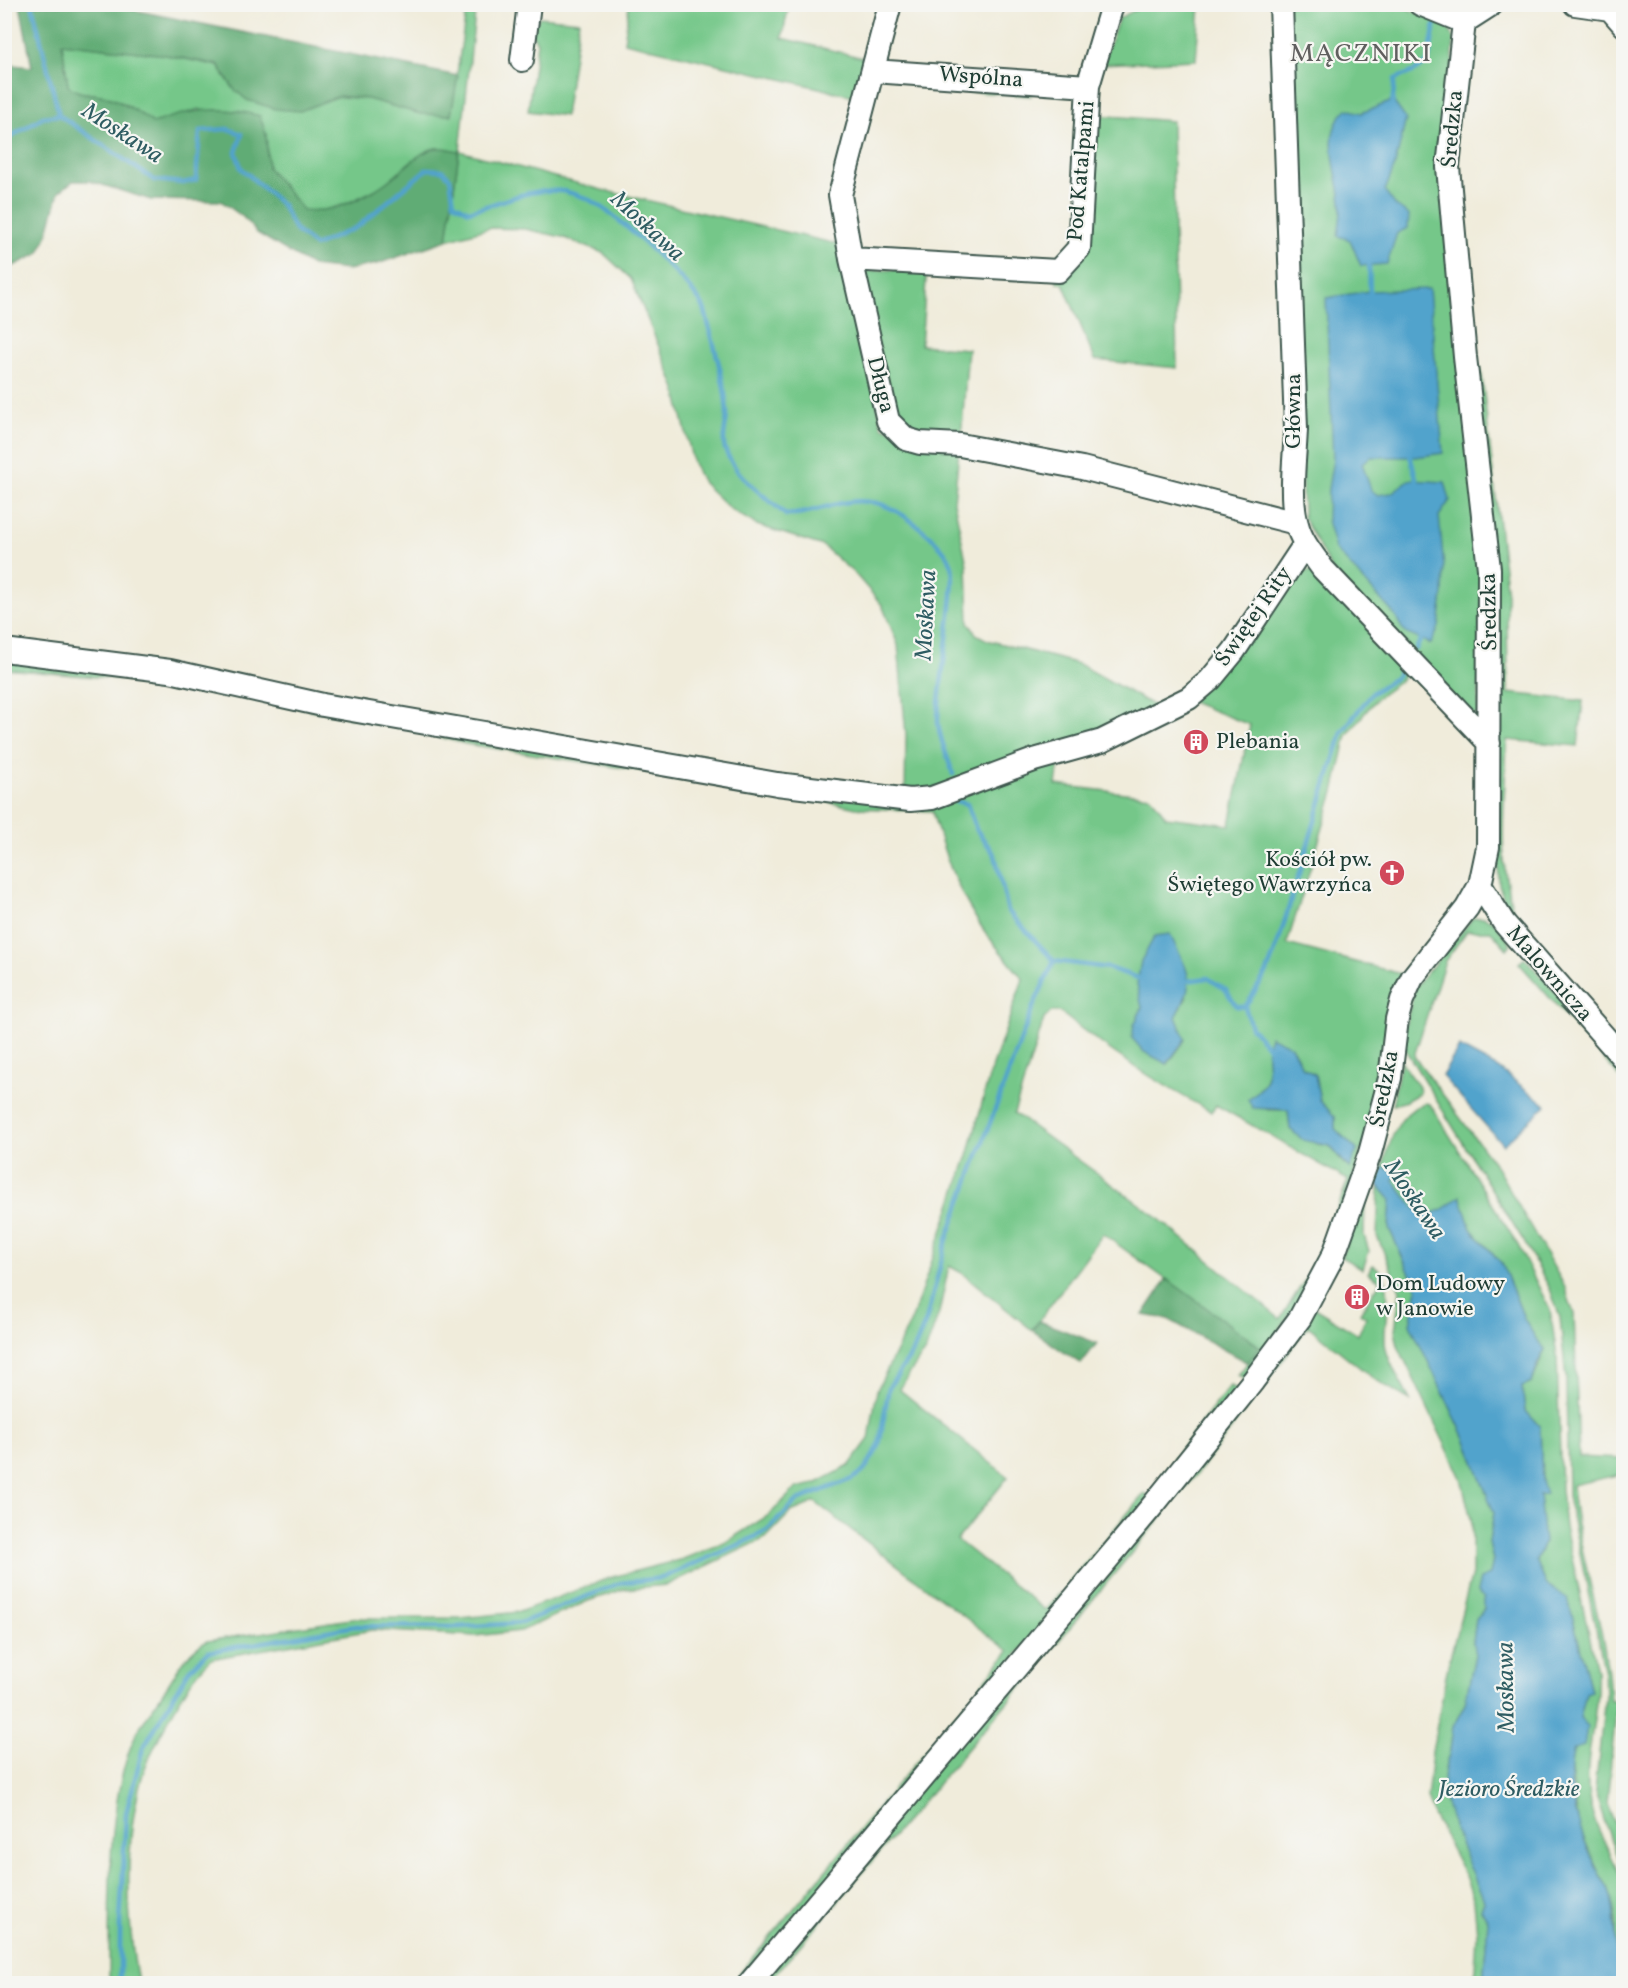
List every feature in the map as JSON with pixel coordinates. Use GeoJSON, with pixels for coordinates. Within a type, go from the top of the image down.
{"type":"FeatureCollection","features":[{"type":"Feature","properties":{"kind":"street"},"geometry":{"type":"LineString","coordinates":[[522,60],[529,4]]}},
{"type":"Feature","properties":{"kind":"street","name":"Długa"},"geometry":{"type":"LineString","coordinates":[[890,4],[840,195],[851,259],[888,421],[906,439],[960,445],[1082,468],[1301,533]]}},
{"type":"Feature","properties":{"kind":"street"},"geometry":{"type":"LineString","coordinates":[[1106,4],[1114,5]]}},
{"type":"Feature","properties":{"kind":"street","name":"Główna"},"geometry":{"type":"LineString","coordinates":[[1281,4],[1296,429],[1294,476],[1301,533]]}},
{"type":"Feature","properties":{"kind":"street"},"geometry":{"type":"LineString","coordinates":[[1420,4],[1464,22],[1492,4]]}},
{"type":"Feature","properties":{"kind":"street"},"geometry":{"type":"LineString","coordinates":[[1575,4],[1610,9],[1622,22]]}},
{"type":"Feature","properties":{"kind":"street","name":"Pod Katalpami"},"geometry":{"type":"LineString","coordinates":[[851,259],[1058,271],[1079,248],[1089,86],[1114,5]]}},
{"type":"Feature","properties":{"kind":"street","name":"Średzka"},"geometry":{"type":"LineString","coordinates":[[749,1983],[1154,1504],[1253,1381],[1300,1318],[1334,1254],[1370,1153],[1385,1101],[1402,1000],[1412,978],[1467,908],[1480,885],[1488,847],[1489,569],[1465,357],[1448,166],[1464,22]]}},
{"type":"Feature","properties":{"kind":"street","name":"Wspólna"},"geometry":{"type":"LineString","coordinates":[[873,71],[1089,86]]}},
{"type":"Feature","properties":{"kind":"street"},"geometry":{"type":"LineString","coordinates":[[1301,533],[1323,569],[1489,743]]}},
{"type":"Feature","properties":{"kind":"street","name":"Świętej Rity"},"geometry":{"type":"LineString","coordinates":[[4,650],[170,671],[323,705],[777,784],[889,800],[932,798],[1002,772],[1102,741],[1189,698],[1210,680],[1234,651],[1301,533]]}},
{"type":"Feature","properties":{"kind":"street","name":"Malownicza"},"geometry":{"type":"LineString","coordinates":[[1480,885],[1504,923],[1623,1059]]}},
{"type":"Feature","properties":{"kind":"green space"},"geometry":{"type":"Polygon","coordinates":[[[20,5],[109,5],[458,76],[451,115],[421,114],[368,99],[339,96],[300,111],[276,109],[247,100],[234,89],[218,65],[166,55],[62,43],[68,86],[81,93],[111,98],[153,123],[180,114],[206,110],[232,110],[260,116],[266,134],[268,168],[303,210],[328,209],[365,196],[397,174],[415,158],[431,149],[459,151],[447,240],[377,264],[347,270],[312,266],[257,233],[243,217],[221,201],[151,200],[90,181],[73,181],[59,192],[46,239],[38,254],[5,270],[5,71],[13,65],[32,67],[20,5]]]}},
{"type":"Feature","properties":{"kind":"green space"},"geometry":{"type":"Polygon","coordinates":[[[467,5],[476,5],[460,151],[602,190],[842,245],[882,427],[959,450],[954,502],[967,565],[969,623],[976,634],[987,640],[1079,664],[1160,709],[1113,732],[905,797],[906,735],[898,645],[882,605],[856,575],[823,546],[757,525],[730,509],[703,483],[693,463],[675,386],[631,279],[603,253],[562,237],[525,229],[489,228],[447,240],[459,151],[410,162],[381,187],[343,205],[318,212],[303,210],[268,168],[266,134],[199,109],[153,123],[117,100],[81,93],[68,86],[62,43],[166,55],[218,66],[234,89],[368,99],[421,114],[451,115],[467,5]]]}},
{"type":"Feature","properties":{"kind":"green space"},"geometry":{"type":"Polygon","coordinates":[[[629,5],[789,5],[782,38],[868,59],[857,97],[624,42],[629,5]]]}},
{"type":"Feature","properties":{"kind":"green space"},"geometry":{"type":"Polygon","coordinates":[[[1145,5],[1200,5],[1196,60],[1102,64],[1119,18],[1145,5]]]}},
{"type":"Feature","properties":{"kind":"green space"},"geometry":{"type":"Polygon","coordinates":[[[1287,5],[1399,5],[1447,26],[1454,39],[1451,82],[1483,567],[1478,715],[1470,714],[1332,570],[1303,517],[1287,5]]]}},
{"type":"Feature","properties":{"kind":"green space"},"geometry":{"type":"Polygon","coordinates":[[[539,17],[579,21],[565,116],[528,111],[537,42],[531,33],[539,17]]]}},
{"type":"Feature","properties":{"kind":"green space"},"geometry":{"type":"Polygon","coordinates":[[[933,83],[1031,91],[1031,96],[933,89],[933,83]]]}},
{"type":"Feature","properties":{"kind":"green space"},"geometry":{"type":"Polygon","coordinates":[[[1098,94],[1098,115],[1172,121],[1177,368],[1095,360],[1063,283],[1057,283],[1057,278],[1084,253],[1098,94]]]}},
{"type":"Feature","properties":{"kind":"green space"},"geometry":{"type":"Polygon","coordinates":[[[927,268],[921,345],[968,349],[961,440],[925,436],[897,421],[862,282],[868,271],[927,268]]]}},
{"type":"Feature","properties":{"kind":"green space"},"geometry":{"type":"Polygon","coordinates":[[[1473,368],[1481,368],[1507,595],[1508,693],[1583,701],[1578,746],[1507,740],[1504,857],[1506,880],[1518,924],[1508,914],[1499,884],[1473,368]]]}},
{"type":"Feature","properties":{"kind":"green space"},"geometry":{"type":"Polygon","coordinates":[[[1314,572],[1410,665],[1399,682],[1377,698],[1347,735],[1334,792],[1287,944],[1405,975],[1379,1098],[1327,1255],[1321,1252],[1348,1180],[1216,1105],[1212,1112],[1172,1090],[1133,1066],[1060,1012],[1051,1012],[1044,1019],[1014,1113],[1153,1214],[1280,1319],[1315,1264],[1320,1271],[1245,1379],[1238,1375],[1260,1347],[1103,1234],[1032,1330],[962,1273],[949,1266],[939,1313],[926,1350],[899,1389],[1008,1477],[957,1540],[1045,1610],[1060,1593],[1064,1598],[987,1691],[980,1686],[1009,1651],[815,1502],[791,1512],[766,1538],[667,1585],[625,1589],[588,1601],[521,1631],[475,1636],[372,1630],[211,1659],[193,1679],[180,1699],[155,1745],[142,1777],[132,1827],[129,1880],[131,1933],[138,1983],[109,1983],[113,1830],[123,1770],[132,1743],[143,1722],[183,1662],[200,1645],[207,1641],[357,1618],[460,1618],[519,1612],[612,1577],[683,1559],[726,1542],[769,1515],[796,1488],[815,1484],[849,1466],[869,1439],[877,1390],[912,1319],[970,1149],[988,1080],[1023,979],[969,907],[950,867],[932,811],[856,808],[786,793],[466,744],[404,728],[179,684],[5,669],[4,654],[891,804],[1060,758],[1056,785],[1151,796],[1166,817],[1230,825],[1250,725],[1191,702],[1294,573],[1314,572]],[[1187,997],[1142,1008],[1134,1025],[1161,1060],[1168,1064],[1185,1040],[1176,1017],[1187,997]],[[1267,1044],[1268,1069],[1265,1081],[1248,1099],[1268,1110],[1288,1110],[1290,1129],[1317,1144],[1330,1146],[1345,1165],[1357,1150],[1335,1129],[1335,1117],[1320,1101],[1315,1075],[1302,1067],[1291,1046],[1267,1044]]]}},
{"type":"Feature","properties":{"kind":"green space"},"geometry":{"type":"Polygon","coordinates":[[[1484,917],[1494,922],[1511,944],[1507,949],[1491,931],[1467,931],[1445,961],[1414,1056],[1496,1166],[1564,1285],[1574,1314],[1579,1457],[1623,1459],[1622,1474],[1572,1485],[1580,1540],[1604,1646],[1610,1701],[1617,1701],[1607,1803],[1623,1846],[1623,1868],[1595,1792],[1605,1696],[1604,1668],[1568,1497],[1566,1379],[1560,1318],[1550,1289],[1523,1240],[1401,1043],[1415,987],[1473,918],[1484,917]]]}},
{"type":"Feature","properties":{"kind":"green space"},"geometry":{"type":"Polygon","coordinates":[[[1525,958],[1623,1070],[1623,1081],[1519,963],[1525,958]]]}},
{"type":"Feature","properties":{"kind":"green space"},"geometry":{"type":"Polygon","coordinates":[[[1401,1061],[1419,1087],[1420,1093],[1404,1102],[1392,1105],[1401,1061]]]}},
{"type":"Feature","properties":{"kind":"green space"},"geometry":{"type":"Polygon","coordinates":[[[1424,1103],[1430,1104],[1518,1245],[1550,1310],[1557,1356],[1561,1490],[1565,1527],[1597,1670],[1596,1702],[1588,1766],[1589,1797],[1595,1821],[1623,1887],[1625,1921],[1623,1983],[1620,1983],[1616,1962],[1616,1920],[1609,1889],[1599,1873],[1579,1827],[1570,1763],[1586,1692],[1591,1691],[1568,1599],[1546,1584],[1536,1560],[1544,1543],[1539,1495],[1542,1481],[1540,1427],[1525,1410],[1522,1387],[1532,1383],[1545,1349],[1536,1339],[1524,1318],[1502,1264],[1471,1229],[1460,1197],[1441,1211],[1422,1212],[1408,1202],[1397,1187],[1390,1169],[1383,1167],[1392,1138],[1401,1121],[1407,1114],[1424,1103]]]}},
{"type":"Feature","properties":{"kind":"green space"},"geometry":{"type":"Polygon","coordinates":[[[1379,1186],[1391,1200],[1389,1228],[1417,1289],[1410,1324],[1465,1438],[1494,1513],[1489,1542],[1493,1560],[1484,1609],[1476,1620],[1473,1642],[1475,1655],[1465,1704],[1453,1727],[1450,1751],[1443,1776],[1484,1901],[1481,1909],[1488,1921],[1483,1983],[1472,1983],[1477,1934],[1474,1901],[1464,1873],[1433,1815],[1427,1798],[1432,1752],[1448,1665],[1472,1574],[1472,1523],[1461,1478],[1398,1346],[1395,1331],[1400,1290],[1377,1236],[1379,1186]]]}},
{"type":"Feature","properties":{"kind":"green space"},"geometry":{"type":"Polygon","coordinates":[[[1365,1198],[1364,1235],[1369,1251],[1363,1269],[1341,1257],[1365,1198]]]}},
{"type":"Feature","properties":{"kind":"green space"},"geometry":{"type":"Polygon","coordinates":[[[1373,1265],[1386,1281],[1386,1349],[1410,1400],[1374,1379],[1308,1326],[1204,1465],[1029,1677],[768,1983],[758,1984],[1313,1307],[1358,1335],[1366,1317],[1360,1313],[1381,1281],[1368,1273],[1373,1265]]]}},
{"type":"Feature","properties":{"kind":"green space"},"geometry":{"type":"Polygon","coordinates":[[[1167,1279],[1260,1347],[1248,1363],[1168,1319],[1143,1315],[1167,1279]]]}},
{"type":"Feature","properties":{"kind":"green space"},"geometry":{"type":"Polygon","coordinates":[[[1039,1321],[1097,1343],[1081,1364],[1032,1330],[1039,1321]]]}},
{"type":"Feature","properties":{"kind":"green space"},"geometry":{"type":"Polygon","coordinates":[[[1230,1386],[1237,1390],[1180,1464],[1173,1459],[1230,1386]]]}},
{"type":"Feature","properties":{"kind":"green space"},"geometry":{"type":"Polygon","coordinates":[[[1145,1493],[1150,1499],[1075,1585],[1069,1582],[1145,1493]]]}},
{"type":"Feature","properties":{"kind":"green space"},"geometry":{"type":"Polygon","coordinates":[[[967,1701],[974,1707],[742,1983],[731,1984],[967,1701]]]}},
{"type":"Feature","properties":{"kind":"water"},"geometry":{"type":"Polygon","coordinates":[[[1393,101],[1406,119],[1395,165],[1385,191],[1396,206],[1409,215],[1408,228],[1397,233],[1387,264],[1361,266],[1350,240],[1338,236],[1341,207],[1333,154],[1334,130],[1347,109],[1361,113],[1393,101]]]}},
{"type":"Feature","properties":{"kind":"water"},"geometry":{"type":"Polygon","coordinates":[[[1429,289],[1443,453],[1416,457],[1371,457],[1362,463],[1371,490],[1378,495],[1391,493],[1409,480],[1445,482],[1450,500],[1439,516],[1444,568],[1443,594],[1439,627],[1431,644],[1405,633],[1393,613],[1335,549],[1327,520],[1328,489],[1333,459],[1326,298],[1369,291],[1429,289]]]}},
{"type":"Feature","properties":{"kind":"water"},"geometry":{"type":"Polygon","coordinates":[[[1170,934],[1186,967],[1189,984],[1176,1017],[1185,1039],[1167,1064],[1144,1052],[1132,1038],[1134,1025],[1142,1008],[1137,984],[1141,961],[1155,936],[1170,934]]]}},
{"type":"Feature","properties":{"kind":"water"},"geometry":{"type":"Polygon","coordinates":[[[1270,1036],[1291,1046],[1302,1067],[1315,1075],[1320,1101],[1335,1117],[1335,1129],[1357,1150],[1349,1168],[1330,1146],[1303,1140],[1290,1129],[1288,1110],[1253,1108],[1248,1099],[1258,1091],[1267,1076],[1267,1046],[1270,1036]]]}},
{"type":"Feature","properties":{"kind":"water"},"geometry":{"type":"Polygon","coordinates":[[[1459,1047],[1498,1068],[1546,1105],[1503,1145],[1442,1076],[1459,1047]]]}},
{"type":"Feature","properties":{"kind":"water","name":"Jezioro Średzkie"},"geometry":{"type":"Polygon","coordinates":[[[1383,1167],[1397,1173],[1394,1181],[1415,1208],[1422,1212],[1429,1214],[1437,1212],[1460,1196],[1471,1229],[1502,1264],[1524,1318],[1536,1339],[1545,1349],[1532,1383],[1522,1387],[1525,1410],[1540,1427],[1542,1481],[1546,1494],[1539,1495],[1544,1543],[1536,1560],[1546,1584],[1568,1599],[1591,1691],[1586,1693],[1580,1718],[1587,1727],[1584,1746],[1574,1749],[1571,1779],[1576,1812],[1586,1845],[1610,1893],[1620,1983],[1483,1983],[1488,1921],[1481,1909],[1484,1901],[1445,1801],[1443,1776],[1450,1751],[1453,1727],[1465,1704],[1475,1655],[1473,1642],[1476,1620],[1484,1609],[1484,1598],[1477,1592],[1480,1579],[1490,1575],[1493,1560],[1489,1542],[1494,1513],[1465,1438],[1410,1324],[1417,1289],[1389,1228],[1391,1200],[1377,1184],[1383,1167]]]}},
{"type":"Feature","properties":{"kind":"waterway"},"geometry":{"type":"LineString","coordinates":[[32,4],[59,115]]}},
{"type":"Feature","properties":{"kind":"waterway"},"geometry":{"type":"LineString","coordinates":[[1392,106],[1395,79],[1415,71],[1428,62],[1435,25]]}},
{"type":"Feature","properties":{"kind":"waterway","name":"Moskawa"},"geometry":{"type":"LineString","coordinates":[[4,141],[43,117],[59,115],[154,180],[183,183],[196,180],[200,131],[228,129],[242,134],[236,152],[241,168],[282,205],[295,230],[315,246],[357,227],[427,169],[442,170],[450,178],[454,203],[469,211],[526,194],[549,190],[583,197],[606,210],[673,271],[705,311],[726,400],[724,445],[730,460],[743,478],[786,515],[858,501],[889,507],[918,526],[945,552],[951,563],[953,574],[938,722],[953,774]]}},
{"type":"Feature","properties":{"kind":"waterway"},"geometry":{"type":"LineString","coordinates":[[1369,259],[1370,296]]}},
{"type":"Feature","properties":{"kind":"waterway"},"geometry":{"type":"LineString","coordinates":[[1409,452],[1418,485]]}},
{"type":"Feature","properties":{"kind":"waterway"},"geometry":{"type":"LineString","coordinates":[[1416,649],[1422,637]]}},
{"type":"Feature","properties":{"kind":"waterway"},"geometry":{"type":"LineString","coordinates":[[1245,1007],[1267,972],[1278,943],[1342,732],[1372,693],[1395,678],[1402,668]]}},
{"type":"Feature","properties":{"kind":"waterway","name":"Moskawa"},"geometry":{"type":"LineString","coordinates":[[956,801],[967,804],[976,829],[995,855],[1008,911],[1054,961],[1109,968],[1141,979]]}},
{"type":"Feature","properties":{"kind":"waterway"},"geometry":{"type":"LineString","coordinates":[[120,1984],[120,1923],[126,1813],[143,1748],[189,1670],[208,1652],[356,1626],[458,1627],[520,1623],[620,1583],[662,1578],[745,1542],[767,1530],[798,1500],[852,1479],[864,1471],[879,1446],[889,1387],[913,1352],[926,1321],[947,1239],[1033,1007],[1054,961]]}},
{"type":"Feature","properties":{"kind":"waterway","name":"Moskawa"},"geometry":{"type":"LineString","coordinates":[[1186,981],[1208,978],[1226,990],[1236,1006],[1245,1007],[1251,1027],[1269,1048]]}},
{"type":"Feature","properties":{"kind":"waterway"},"geometry":{"type":"LineString","coordinates":[[1616,1962],[1624,1962]]}},
{"type":"Feature","properties":{"kind":"place","name":"Plebania"},"geometry":{"type":"Point","coordinates":[1196,742]}},
{"type":"Feature","properties":{"kind":"place","name":"Kościół pw. Świętego Wawrzyńca"},"geometry":{"type":"Point","coordinates":[1392,873]}},
{"type":"Feature","properties":{"kind":"place","name":"Dom Ludowy w Janowie"},"geometry":{"type":"Point","coordinates":[1357,1297]}},
{"type":"Feature","properties":{"kind":"district","name":"MĄCZNIKI"},"geometry":{"type":"Point","coordinates":[1361,54]}}]}
